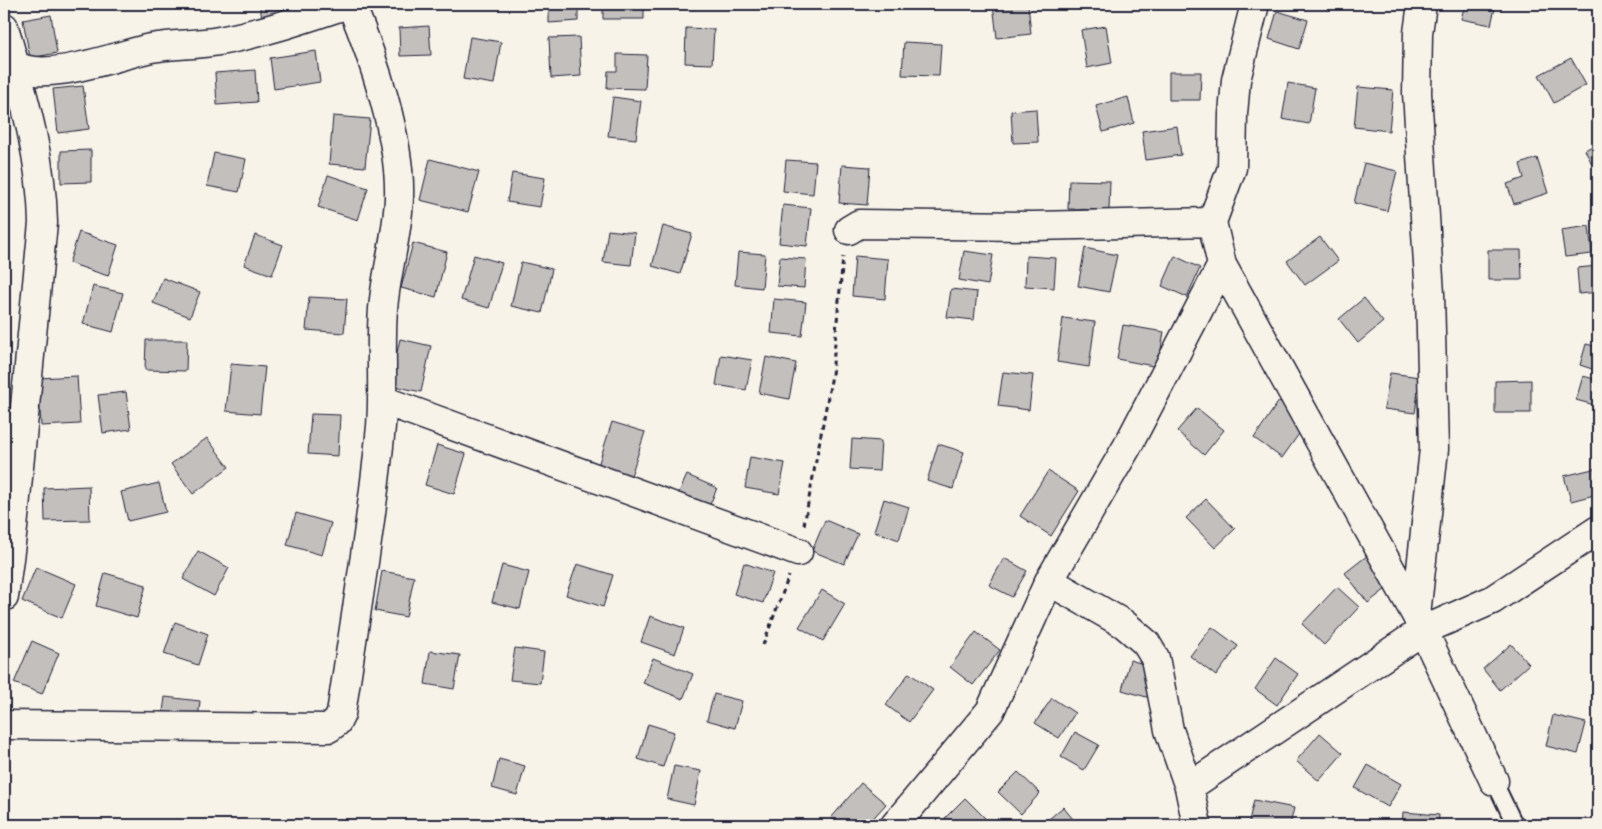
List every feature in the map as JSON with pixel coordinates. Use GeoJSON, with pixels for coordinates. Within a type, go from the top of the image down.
{"type":"FeatureCollection","features":[{"type":"Feature","properties":{"kind":"street"},"geometry":{"type":"LineString","coordinates":[[4,725],[329,728],[337,722],[340,714],[360,589],[381,425],[383,310],[397,228],[399,194],[397,162],[378,76],[349,4],[242,36],[197,44],[154,48],[65,69],[31,72],[9,66]]}},
{"type":"Feature","properties":{"kind":"street"},"geometry":{"type":"LineString","coordinates":[[1255,4],[1236,80],[1232,168],[1212,222],[1222,265],[1419,623],[1494,781]]}},
{"type":"Feature","properties":{"kind":"street"},"geometry":{"type":"LineString","coordinates":[[1419,623],[1434,449],[1430,294],[1418,93],[1418,34],[1422,4]]}},
{"type":"Feature","properties":{"kind":"street"},"geometry":{"type":"LineString","coordinates":[[4,27],[9,66],[38,165],[43,223],[15,510],[4,597]]}},
{"type":"Feature","properties":{"kind":"street"},"geometry":{"type":"LineString","coordinates":[[849,230],[858,224],[1033,226],[1212,222]]}},
{"type":"Feature","properties":{"kind":"street"},"geometry":{"type":"LineString","coordinates":[[895,825],[990,711],[1049,581],[1127,447],[1222,265]]}},
{"type":"Feature","properties":{"kind":"street"},"geometry":{"type":"LineString","coordinates":[[382,400],[798,552]]}},
{"type":"Feature","properties":{"kind":"street"},"geometry":{"type":"LineString","coordinates":[[1189,787],[1419,623],[1492,600],[1598,530]]}},
{"type":"Feature","properties":{"kind":"street"},"geometry":{"type":"LineString","coordinates":[[1049,581],[1124,624],[1146,643],[1155,658],[1169,730],[1189,787],[1197,825]]}},
{"type":"Feature","properties":{"kind":"lane"},"geometry":{"type":"LineString","coordinates":[[1494,781],[1515,825]]}},
{"type":"Feature","properties":{"kind":"path"},"geometry":{"type":"LineString","coordinates":[[763,645],[798,552],[816,470],[832,375],[845,240],[849,230]]}},
{"type":"Feature","properties":{"kind":"building"},"geometry":{"type":"Polygon","coordinates":[[[259,4],[293,4],[294,9],[262,17],[259,4]]]}},
{"type":"Feature","properties":{"kind":"building"},"geometry":{"type":"Polygon","coordinates":[[[549,4],[578,4],[578,21],[549,23],[549,4]]]}},
{"type":"Feature","properties":{"kind":"building"},"geometry":{"type":"Polygon","coordinates":[[[603,4],[644,4],[644,19],[603,19],[603,4]]]}},
{"type":"Feature","properties":{"kind":"building"},"geometry":{"type":"Polygon","coordinates":[[[993,4],[1028,4],[1031,34],[997,38],[993,4]]]}},
{"type":"Feature","properties":{"kind":"building"},"geometry":{"type":"Polygon","coordinates":[[[1465,4],[1496,4],[1491,25],[1461,19],[1465,4]]]}},
{"type":"Feature","properties":{"kind":"building"},"geometry":{"type":"Polygon","coordinates":[[[1277,11],[1308,20],[1299,49],[1269,39],[1277,11]]]}},
{"type":"Feature","properties":{"kind":"building"},"geometry":{"type":"Polygon","coordinates":[[[51,15],[57,53],[30,58],[23,20],[51,15]]]}},
{"type":"Feature","properties":{"kind":"building"},"geometry":{"type":"Polygon","coordinates":[[[429,26],[431,55],[400,56],[399,28],[429,26]]]}},
{"type":"Feature","properties":{"kind":"building"},"geometry":{"type":"Polygon","coordinates":[[[1106,26],[1112,63],[1087,68],[1081,30],[1106,26]]]}},
{"type":"Feature","properties":{"kind":"building"},"geometry":{"type":"Polygon","coordinates":[[[686,28],[714,29],[712,64],[685,63],[686,28]]]}},
{"type":"Feature","properties":{"kind":"building"},"geometry":{"type":"Polygon","coordinates":[[[470,37],[501,42],[494,84],[463,79],[470,37]]]}},
{"type":"Feature","properties":{"kind":"building"},"geometry":{"type":"Polygon","coordinates":[[[579,37],[581,76],[551,78],[549,38],[579,37]]]}},
{"type":"Feature","properties":{"kind":"building"},"geometry":{"type":"Polygon","coordinates":[[[904,42],[941,44],[939,76],[902,75],[904,42]]]}},
{"type":"Feature","properties":{"kind":"building"},"geometry":{"type":"Polygon","coordinates":[[[316,51],[320,82],[274,89],[270,58],[316,51]]]}},
{"type":"Feature","properties":{"kind":"building"},"geometry":{"type":"Polygon","coordinates":[[[617,54],[647,55],[645,89],[607,88],[608,71],[617,71],[617,54]]]}},
{"type":"Feature","properties":{"kind":"building"},"geometry":{"type":"Polygon","coordinates":[[[1571,58],[1586,85],[1554,103],[1539,75],[1571,58]]]}},
{"type":"Feature","properties":{"kind":"building"},"geometry":{"type":"Polygon","coordinates":[[[255,70],[257,102],[217,105],[215,73],[255,70]]]}},
{"type":"Feature","properties":{"kind":"building"},"geometry":{"type":"Polygon","coordinates":[[[1169,72],[1201,72],[1200,100],[1169,100],[1169,72]]]}},
{"type":"Feature","properties":{"kind":"building"},"geometry":{"type":"Polygon","coordinates":[[[1288,83],[1315,88],[1309,124],[1282,119],[1288,83]]]}},
{"type":"Feature","properties":{"kind":"building"},"geometry":{"type":"Polygon","coordinates":[[[83,86],[89,129],[58,133],[53,89],[83,86]]]}},
{"type":"Feature","properties":{"kind":"building"},"geometry":{"type":"Polygon","coordinates":[[[1358,87],[1393,90],[1389,131],[1354,127],[1358,87]]]}},
{"type":"Feature","properties":{"kind":"building"},"geometry":{"type":"Polygon","coordinates":[[[613,97],[641,101],[636,139],[608,136],[613,97]]]}},
{"type":"Feature","properties":{"kind":"building"},"geometry":{"type":"Polygon","coordinates":[[[1128,97],[1134,123],[1103,132],[1096,106],[1128,97]]]}},
{"type":"Feature","properties":{"kind":"building"},"geometry":{"type":"Polygon","coordinates":[[[1036,109],[1038,142],[1013,143],[1011,111],[1036,109]]]}},
{"type":"Feature","properties":{"kind":"building"},"geometry":{"type":"Polygon","coordinates":[[[333,116],[370,119],[365,167],[329,164],[333,116]]]}},
{"type":"Feature","properties":{"kind":"building"},"geometry":{"type":"Polygon","coordinates":[[[1177,126],[1181,155],[1146,160],[1142,131],[1177,126]]]}},
{"type":"Feature","properties":{"kind":"building"},"geometry":{"type":"Polygon","coordinates":[[[1598,143],[1598,176],[1585,150],[1598,143]]]}},
{"type":"Feature","properties":{"kind":"building"},"geometry":{"type":"Polygon","coordinates":[[[91,150],[91,182],[61,183],[61,151],[91,150]]]}},
{"type":"Feature","properties":{"kind":"building"},"geometry":{"type":"Polygon","coordinates":[[[214,153],[246,159],[239,192],[207,186],[214,153]]]}},
{"type":"Feature","properties":{"kind":"building"},"geometry":{"type":"Polygon","coordinates":[[[1537,158],[1548,193],[1514,204],[1507,184],[1524,178],[1520,164],[1537,158]]]}},
{"type":"Feature","properties":{"kind":"building"},"geometry":{"type":"Polygon","coordinates":[[[430,159],[479,172],[468,212],[420,200],[430,159]]]}},
{"type":"Feature","properties":{"kind":"building"},"geometry":{"type":"Polygon","coordinates":[[[786,160],[816,162],[813,194],[783,191],[786,160]]]}},
{"type":"Feature","properties":{"kind":"building"},"geometry":{"type":"Polygon","coordinates":[[[1364,163],[1397,171],[1387,211],[1354,203],[1364,163]]]}},
{"type":"Feature","properties":{"kind":"building"},"geometry":{"type":"Polygon","coordinates":[[[842,165],[870,167],[867,205],[839,203],[842,165]]]}},
{"type":"Feature","properties":{"kind":"building"},"geometry":{"type":"Polygon","coordinates":[[[512,173],[545,178],[540,207],[507,202],[512,173]]]}},
{"type":"Feature","properties":{"kind":"building"},"geometry":{"type":"Polygon","coordinates":[[[328,175],[368,188],[358,220],[318,207],[328,175]]]}},
{"type":"Feature","properties":{"kind":"building"},"geometry":{"type":"Polygon","coordinates":[[[1069,180],[1110,181],[1109,210],[1068,209],[1069,180]]]}},
{"type":"Feature","properties":{"kind":"building"},"geometry":{"type":"Polygon","coordinates":[[[783,205],[811,208],[807,246],[779,243],[783,205]]]}},
{"type":"Feature","properties":{"kind":"building"},"geometry":{"type":"Polygon","coordinates":[[[663,226],[692,234],[680,274],[652,266],[663,226]]]}},
{"type":"Feature","properties":{"kind":"building"},"geometry":{"type":"Polygon","coordinates":[[[1589,226],[1592,254],[1565,257],[1561,230],[1589,226]]]}},
{"type":"Feature","properties":{"kind":"building"},"geometry":{"type":"Polygon","coordinates":[[[608,230],[635,233],[631,265],[603,262],[608,230]]]}},
{"type":"Feature","properties":{"kind":"building"},"geometry":{"type":"Polygon","coordinates":[[[79,232],[118,245],[108,276],[69,263],[79,232]]]}},
{"type":"Feature","properties":{"kind":"building"},"geometry":{"type":"Polygon","coordinates":[[[255,235],[283,245],[272,275],[244,265],[255,235]]]}},
{"type":"Feature","properties":{"kind":"building"},"geometry":{"type":"Polygon","coordinates":[[[1320,237],[1338,261],[1305,285],[1287,261],[1320,237]]]}},
{"type":"Feature","properties":{"kind":"building"},"geometry":{"type":"Polygon","coordinates":[[[413,243],[447,252],[436,297],[401,288],[413,243]]]}},
{"type":"Feature","properties":{"kind":"building"},"geometry":{"type":"Polygon","coordinates":[[[1085,248],[1117,255],[1109,292],[1078,286],[1085,248]]]}},
{"type":"Feature","properties":{"kind":"building"},"geometry":{"type":"Polygon","coordinates":[[[1488,250],[1521,250],[1522,280],[1488,280],[1488,250]]]}},
{"type":"Feature","properties":{"kind":"building"},"geometry":{"type":"Polygon","coordinates":[[[964,251],[993,255],[988,285],[959,280],[964,251]]]}},
{"type":"Feature","properties":{"kind":"building"},"geometry":{"type":"Polygon","coordinates":[[[738,252],[765,254],[762,288],[735,285],[738,252]]]}},
{"type":"Feature","properties":{"kind":"building"},"geometry":{"type":"Polygon","coordinates":[[[474,255],[502,263],[489,308],[461,300],[474,255]]]}},
{"type":"Feature","properties":{"kind":"building"},"geometry":{"type":"Polygon","coordinates":[[[855,256],[888,259],[885,299],[852,296],[855,256]]]}},
{"type":"Feature","properties":{"kind":"building"},"geometry":{"type":"Polygon","coordinates":[[[1026,256],[1056,258],[1054,288],[1025,286],[1026,256]]]}},
{"type":"Feature","properties":{"kind":"building"},"geometry":{"type":"Polygon","coordinates":[[[1175,256],[1200,268],[1187,297],[1162,286],[1175,256]]]}},
{"type":"Feature","properties":{"kind":"building"},"geometry":{"type":"Polygon","coordinates":[[[780,257],[806,259],[804,288],[777,286],[780,257]]]}},
{"type":"Feature","properties":{"kind":"building"},"geometry":{"type":"Polygon","coordinates":[[[521,262],[552,269],[542,313],[511,306],[521,262]]]}},
{"type":"Feature","properties":{"kind":"building"},"geometry":{"type":"Polygon","coordinates":[[[1598,266],[1598,292],[1579,294],[1577,268],[1598,266]]]}},
{"type":"Feature","properties":{"kind":"building"},"geometry":{"type":"Polygon","coordinates":[[[163,278],[200,292],[190,317],[153,303],[163,278]]]}},
{"type":"Feature","properties":{"kind":"building"},"geometry":{"type":"Polygon","coordinates":[[[93,286],[123,293],[113,332],[83,324],[93,286]]]}},
{"type":"Feature","properties":{"kind":"building"},"geometry":{"type":"Polygon","coordinates":[[[951,289],[977,292],[974,320],[947,317],[951,289]]]}},
{"type":"Feature","properties":{"kind":"building"},"geometry":{"type":"Polygon","coordinates":[[[309,297],[347,299],[344,333],[306,330],[309,297]]]}},
{"type":"Feature","properties":{"kind":"building"},"geometry":{"type":"Polygon","coordinates":[[[1364,298],[1383,322],[1358,343],[1339,319],[1364,298]]]}},
{"type":"Feature","properties":{"kind":"building"},"geometry":{"type":"Polygon","coordinates":[[[774,299],[806,302],[802,336],[771,333],[774,299]]]}},
{"type":"Feature","properties":{"kind":"building"},"geometry":{"type":"Polygon","coordinates":[[[1063,318],[1095,322],[1089,367],[1057,362],[1063,318]]]}},
{"type":"Feature","properties":{"kind":"building"},"geometry":{"type":"Polygon","coordinates":[[[1123,325],[1164,332],[1158,367],[1117,359],[1123,325]]]}},
{"type":"Feature","properties":{"kind":"building"},"geometry":{"type":"Polygon","coordinates":[[[400,339],[431,346],[421,392],[390,385],[400,339]]]}},
{"type":"Feature","properties":{"kind":"building"},"geometry":{"type":"Polygon","coordinates":[[[146,340],[187,340],[186,371],[145,370],[146,340]]]}},
{"type":"Feature","properties":{"kind":"building"},"geometry":{"type":"Polygon","coordinates":[[[1586,344],[1598,347],[1598,371],[1580,365],[1586,344]]]}},
{"type":"Feature","properties":{"kind":"building"},"geometry":{"type":"Polygon","coordinates":[[[721,355],[752,360],[746,390],[716,385],[721,355]]]}},
{"type":"Feature","properties":{"kind":"building"},"geometry":{"type":"Polygon","coordinates":[[[766,357],[796,363],[789,399],[759,393],[766,357]]]}},
{"type":"Feature","properties":{"kind":"building"},"geometry":{"type":"Polygon","coordinates":[[[231,364],[265,367],[260,414],[226,411],[231,364]]]}},
{"type":"Feature","properties":{"kind":"building"},"geometry":{"type":"Polygon","coordinates":[[[1003,372],[1033,375],[1029,410],[998,406],[1003,372]]]}},
{"type":"Feature","properties":{"kind":"building"},"geometry":{"type":"Polygon","coordinates":[[[1390,373],[1420,377],[1415,413],[1384,409],[1390,373]]]}},
{"type":"Feature","properties":{"kind":"building"},"geometry":{"type":"Polygon","coordinates":[[[77,376],[80,424],[41,426],[38,378],[77,376]]]}},
{"type":"Feature","properties":{"kind":"building"},"geometry":{"type":"Polygon","coordinates":[[[1583,376],[1598,380],[1598,406],[1576,400],[1583,376]]]}},
{"type":"Feature","properties":{"kind":"building"},"geometry":{"type":"Polygon","coordinates":[[[1531,380],[1531,413],[1495,413],[1495,381],[1531,380]]]}},
{"type":"Feature","properties":{"kind":"building"},"geometry":{"type":"Polygon","coordinates":[[[126,392],[131,429],[103,433],[98,395],[126,392]]]}},
{"type":"Feature","properties":{"kind":"building"},"geometry":{"type":"Polygon","coordinates":[[[1279,401],[1308,421],[1282,458],[1254,438],[1279,401]]]}},
{"type":"Feature","properties":{"kind":"building"},"geometry":{"type":"Polygon","coordinates":[[[1197,408],[1224,430],[1204,455],[1177,431],[1197,408]]]}},
{"type":"Feature","properties":{"kind":"building"},"geometry":{"type":"Polygon","coordinates":[[[311,414],[340,415],[338,456],[308,454],[311,414]]]}},
{"type":"Feature","properties":{"kind":"building"},"geometry":{"type":"Polygon","coordinates":[[[612,422],[645,432],[629,482],[596,472],[612,422]]]}},
{"type":"Feature","properties":{"kind":"building"},"geometry":{"type":"Polygon","coordinates":[[[207,438],[229,467],[193,494],[171,464],[207,438]]]}},
{"type":"Feature","properties":{"kind":"building"},"geometry":{"type":"Polygon","coordinates":[[[852,439],[881,441],[879,471],[850,469],[852,439]]]}},
{"type":"Feature","properties":{"kind":"building"},"geometry":{"type":"Polygon","coordinates":[[[938,444],[964,452],[953,489],[927,481],[938,444]]]}},
{"type":"Feature","properties":{"kind":"building"},"geometry":{"type":"Polygon","coordinates":[[[437,445],[466,454],[454,494],[425,485],[437,445]]]}},
{"type":"Feature","properties":{"kind":"building"},"geometry":{"type":"Polygon","coordinates":[[[750,457],[785,463],[779,494],[745,488],[750,457]]]}},
{"type":"Feature","properties":{"kind":"building"},"geometry":{"type":"Polygon","coordinates":[[[1597,468],[1598,494],[1571,501],[1564,476],[1597,468]]]}},
{"type":"Feature","properties":{"kind":"building"},"geometry":{"type":"Polygon","coordinates":[[[1048,471],[1079,491],[1051,536],[1020,516],[1048,471]]]}},
{"type":"Feature","properties":{"kind":"building"},"geometry":{"type":"Polygon","coordinates":[[[687,475],[717,488],[706,514],[675,501],[687,475]]]}},
{"type":"Feature","properties":{"kind":"building"},"geometry":{"type":"Polygon","coordinates":[[[159,483],[166,512],[128,521],[121,492],[159,483]]]}},
{"type":"Feature","properties":{"kind":"building"},"geometry":{"type":"Polygon","coordinates":[[[89,486],[90,520],[45,521],[44,488],[89,486]]]}},
{"type":"Feature","properties":{"kind":"building"},"geometry":{"type":"Polygon","coordinates":[[[884,499],[909,507],[899,540],[874,531],[884,499]]]}},
{"type":"Feature","properties":{"kind":"building"},"geometry":{"type":"Polygon","coordinates":[[[1206,499],[1235,529],[1215,548],[1186,518],[1206,499]]]}},
{"type":"Feature","properties":{"kind":"building"},"geometry":{"type":"Polygon","coordinates":[[[296,513],[331,523],[322,555],[287,545],[296,513]]]}},
{"type":"Feature","properties":{"kind":"building"},"geometry":{"type":"Polygon","coordinates":[[[825,520],[858,534],[844,564],[812,551],[825,520]]]}},
{"type":"Feature","properties":{"kind":"building"},"geometry":{"type":"Polygon","coordinates":[[[198,551],[229,568],[214,596],[183,579],[198,551]]]}},
{"type":"Feature","properties":{"kind":"building"},"geometry":{"type":"Polygon","coordinates":[[[1368,555],[1391,585],[1368,603],[1345,573],[1368,555]]]}},
{"type":"Feature","properties":{"kind":"building"},"geometry":{"type":"Polygon","coordinates":[[[1004,558],[1027,571],[1012,597],[989,585],[1004,558]]]}},
{"type":"Feature","properties":{"kind":"building"},"geometry":{"type":"Polygon","coordinates":[[[744,563],[773,573],[763,603],[734,594],[744,563]]]}},
{"type":"Feature","properties":{"kind":"building"},"geometry":{"type":"Polygon","coordinates":[[[577,564],[613,575],[603,607],[566,595],[577,564]]]}},
{"type":"Feature","properties":{"kind":"building"},"geometry":{"type":"Polygon","coordinates":[[[502,565],[529,572],[520,609],[492,602],[502,565]]]}},
{"type":"Feature","properties":{"kind":"building"},"geometry":{"type":"Polygon","coordinates":[[[36,567],[76,584],[62,618],[22,601],[36,567]]]}},
{"type":"Feature","properties":{"kind":"building"},"geometry":{"type":"Polygon","coordinates":[[[382,571],[414,577],[406,617],[375,611],[382,571]]]}},
{"type":"Feature","properties":{"kind":"building"},"geometry":{"type":"Polygon","coordinates":[[[105,573],[146,585],[137,618],[96,606],[105,573]]]}},
{"type":"Feature","properties":{"kind":"building"},"geometry":{"type":"Polygon","coordinates":[[[1337,587],[1359,607],[1324,645],[1302,624],[1337,587]]]}},
{"type":"Feature","properties":{"kind":"building"},"geometry":{"type":"Polygon","coordinates":[[[822,590],[845,604],[823,641],[799,627],[822,590]]]}},
{"type":"Feature","properties":{"kind":"building"},"geometry":{"type":"Polygon","coordinates":[[[650,616],[684,628],[675,654],[641,642],[650,616]]]}},
{"type":"Feature","properties":{"kind":"building"},"geometry":{"type":"Polygon","coordinates":[[[175,622],[208,634],[198,665],[164,654],[175,622]]]}},
{"type":"Feature","properties":{"kind":"building"},"geometry":{"type":"Polygon","coordinates":[[[1212,627],[1238,646],[1216,676],[1190,656],[1212,627]]]}},
{"type":"Feature","properties":{"kind":"building"},"geometry":{"type":"Polygon","coordinates":[[[976,632],[1000,650],[973,685],[950,667],[976,632]]]}},
{"type":"Feature","properties":{"kind":"building"},"geometry":{"type":"Polygon","coordinates":[[[32,641],[59,653],[42,694],[14,683],[32,641]]]}},
{"type":"Feature","properties":{"kind":"building"},"geometry":{"type":"Polygon","coordinates":[[[1511,644],[1529,664],[1500,690],[1483,669],[1511,644]]]}},
{"type":"Feature","properties":{"kind":"building"},"geometry":{"type":"Polygon","coordinates":[[[515,648],[544,652],[540,683],[510,680],[515,648]]]}},
{"type":"Feature","properties":{"kind":"building"},"geometry":{"type":"Polygon","coordinates":[[[430,651],[460,655],[454,689],[425,684],[430,651]]]}},
{"type":"Feature","properties":{"kind":"building"},"geometry":{"type":"Polygon","coordinates":[[[653,658],[693,674],[683,699],[643,683],[653,658]]]}},
{"type":"Feature","properties":{"kind":"building"},"geometry":{"type":"Polygon","coordinates":[[[1276,658],[1298,674],[1277,705],[1255,689],[1276,658]]]}},
{"type":"Feature","properties":{"kind":"building"},"geometry":{"type":"Polygon","coordinates":[[[1130,660],[1160,669],[1150,698],[1122,690],[1130,660]]]}},
{"type":"Feature","properties":{"kind":"building"},"geometry":{"type":"Polygon","coordinates":[[[909,673],[933,690],[909,722],[886,705],[909,673]]]}},
{"type":"Feature","properties":{"kind":"building"},"geometry":{"type":"Polygon","coordinates":[[[714,694],[742,701],[735,728],[707,720],[714,694]]]}},
{"type":"Feature","properties":{"kind":"building"},"geometry":{"type":"Polygon","coordinates":[[[165,697],[200,701],[197,730],[161,726],[165,697]]]}},
{"type":"Feature","properties":{"kind":"building"},"geometry":{"type":"Polygon","coordinates":[[[1052,698],[1075,713],[1059,738],[1035,723],[1052,698]]]}},
{"type":"Feature","properties":{"kind":"building"},"geometry":{"type":"Polygon","coordinates":[[[1553,715],[1586,723],[1578,754],[1546,746],[1553,715]]]}},
{"type":"Feature","properties":{"kind":"building"},"geometry":{"type":"Polygon","coordinates":[[[648,724],[674,732],[663,767],[638,759],[648,724]]]}},
{"type":"Feature","properties":{"kind":"building"},"geometry":{"type":"Polygon","coordinates":[[[1075,732],[1099,745],[1084,770],[1061,757],[1075,732]]]}},
{"type":"Feature","properties":{"kind":"building"},"geometry":{"type":"Polygon","coordinates":[[[1320,733],[1343,753],[1319,781],[1296,761],[1320,733]]]}},
{"type":"Feature","properties":{"kind":"building"},"geometry":{"type":"Polygon","coordinates":[[[499,759],[525,766],[517,795],[492,788],[499,759]]]}},
{"type":"Feature","properties":{"kind":"building"},"geometry":{"type":"Polygon","coordinates":[[[1368,765],[1401,784],[1388,807],[1355,788],[1368,765]]]}},
{"type":"Feature","properties":{"kind":"building"},"geometry":{"type":"Polygon","coordinates":[[[674,766],[701,771],[694,805],[667,799],[674,766]]]}},
{"type":"Feature","properties":{"kind":"building"},"geometry":{"type":"Polygon","coordinates":[[[1018,772],[1040,793],[1021,814],[998,792],[1018,772]]]}},
{"type":"Feature","properties":{"kind":"building"},"geometry":{"type":"Polygon","coordinates":[[[861,783],[886,804],[867,825],[839,825],[831,818],[861,783]]]}},
{"type":"Feature","properties":{"kind":"building"},"geometry":{"type":"Polygon","coordinates":[[[965,798],[988,821],[984,825],[952,825],[945,818],[965,798]]]}},
{"type":"Feature","properties":{"kind":"building"},"geometry":{"type":"Polygon","coordinates":[[[1254,800],[1294,808],[1290,825],[1248,825],[1254,800]]]}},
{"type":"Feature","properties":{"kind":"building"},"geometry":{"type":"Polygon","coordinates":[[[1063,807],[1078,825],[1042,825],[1063,807]]]}},
{"type":"Feature","properties":{"kind":"building"},"geometry":{"type":"Polygon","coordinates":[[[1403,812],[1439,815],[1438,825],[1402,825],[1403,812]]]}}]}
